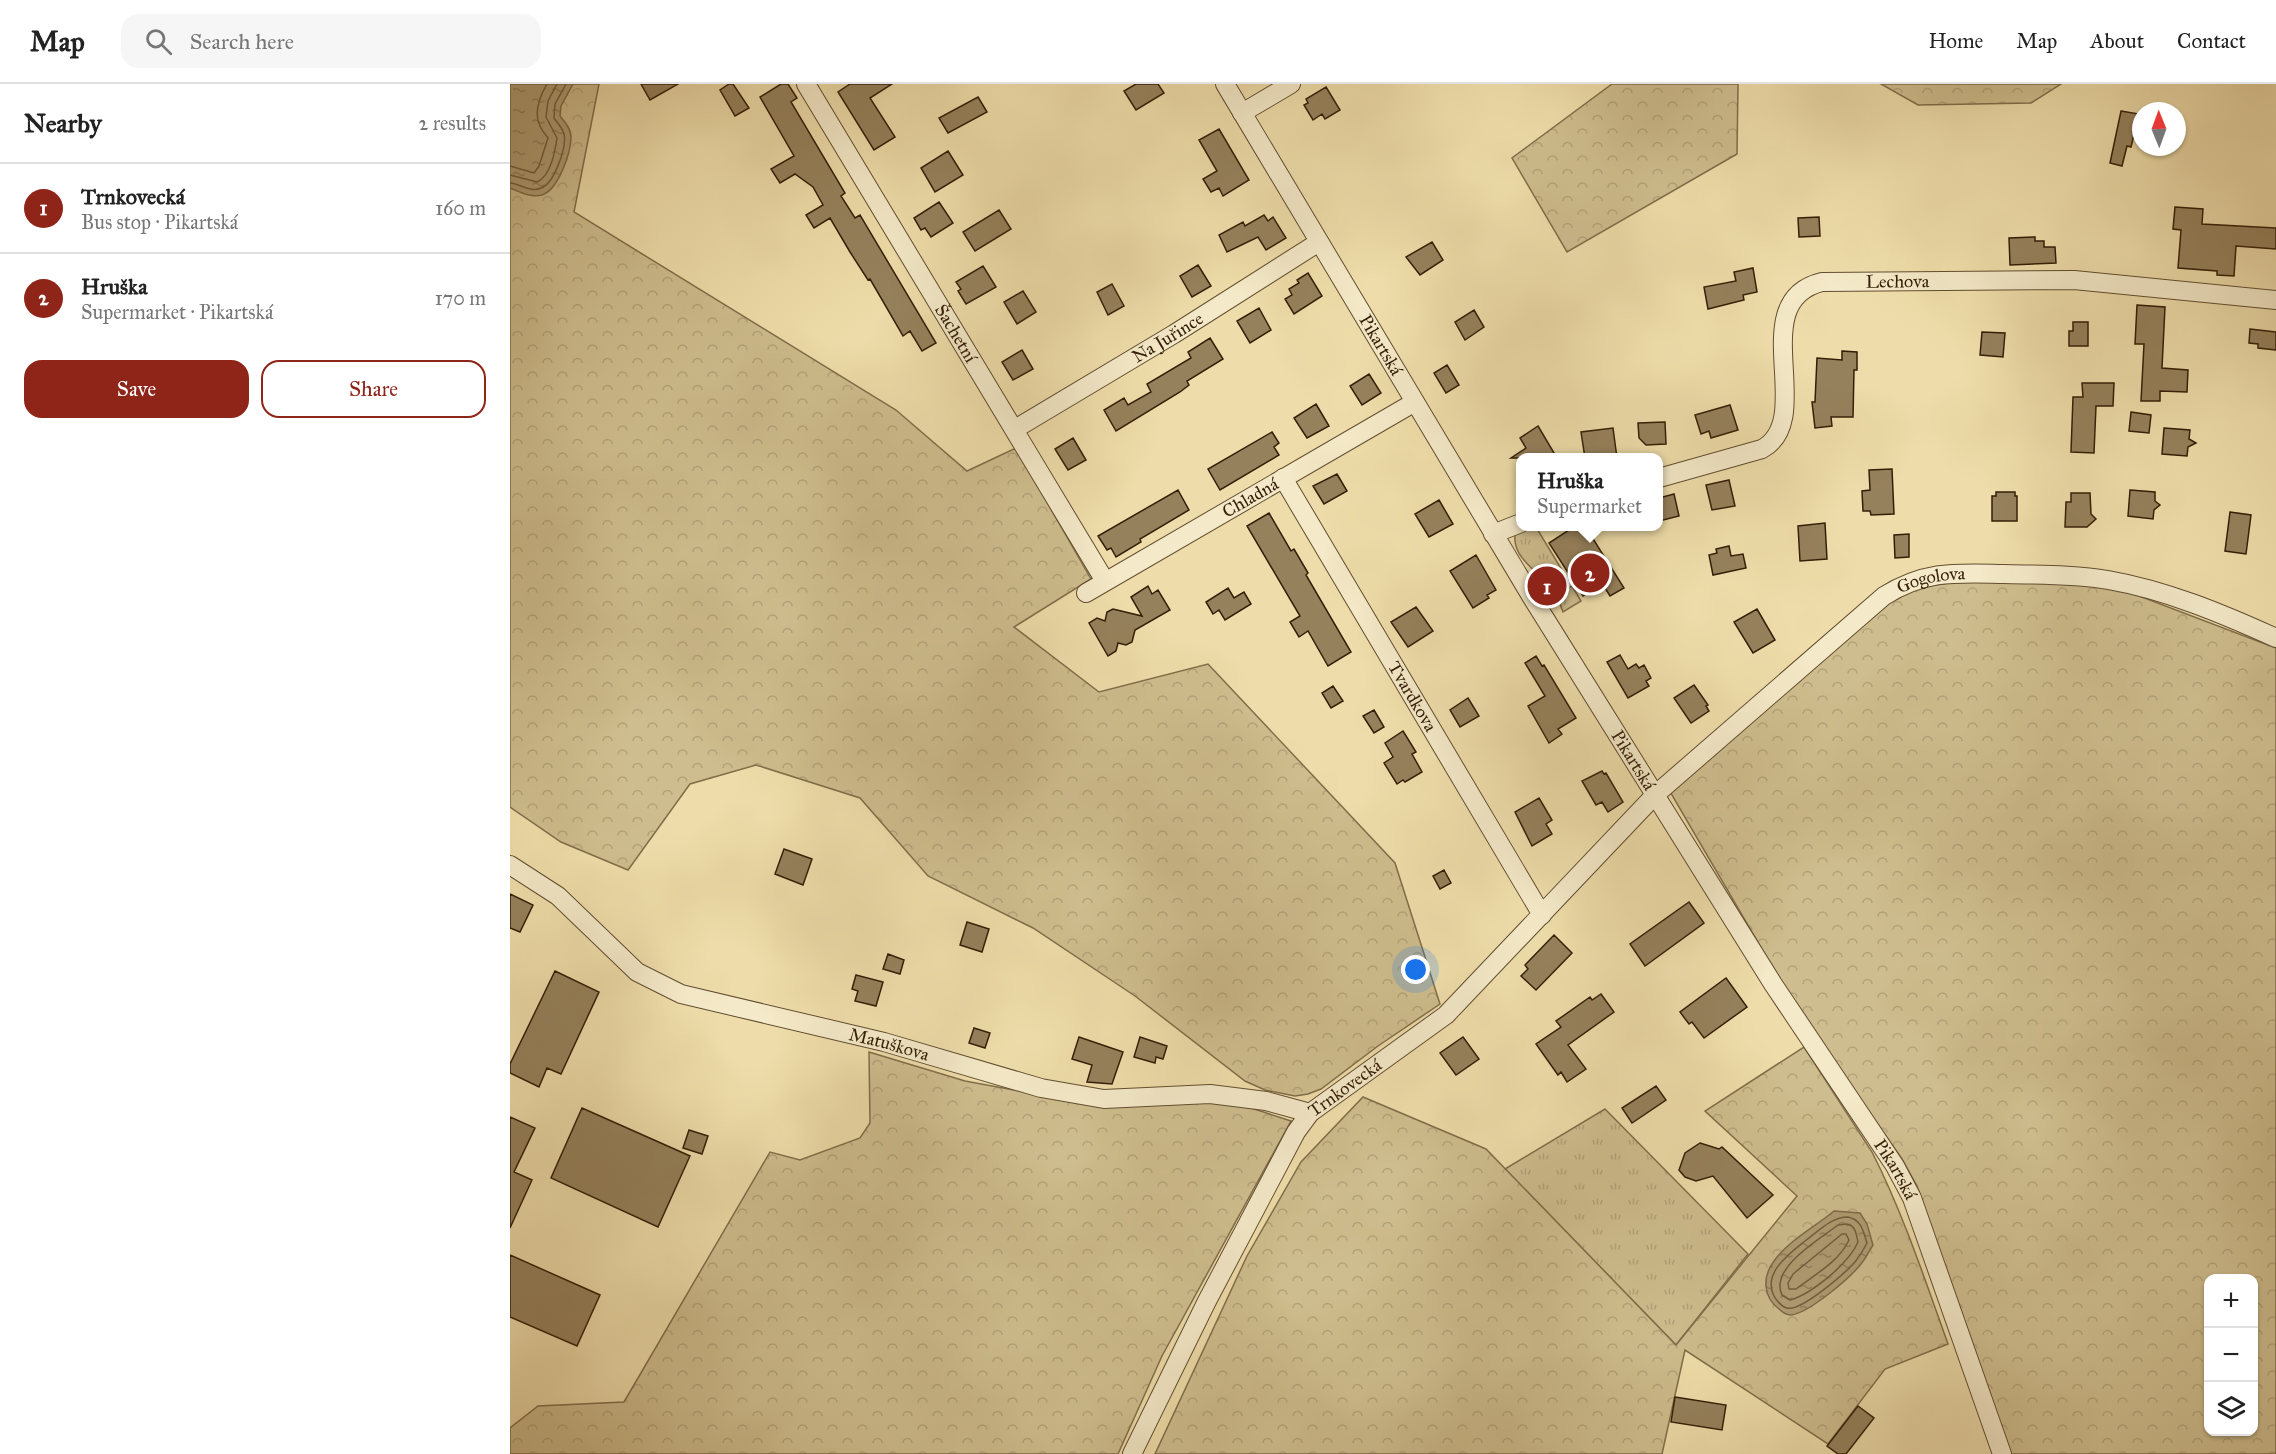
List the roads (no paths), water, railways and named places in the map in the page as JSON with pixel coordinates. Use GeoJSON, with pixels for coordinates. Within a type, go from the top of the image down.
{"type":"FeatureCollection","features":[{"type":"Feature","properties":{"kind":"street","name":"Šachetní"},"geometry":{"type":"LineString","coordinates":[[806,84],[1106,581]]}},
{"type":"Feature","properties":{"kind":"street","name":"Pikartská"},"geometry":{"type":"LineString","coordinates":[[1225,84],[1493,534],[1773,984],[1895,1166],[1912,1198],[2002,1454]]}},
{"type":"Feature","properties":{"kind":"street"},"geometry":{"type":"LineString","coordinates":[[1242,113],[1291,84]]}},
{"type":"Feature","properties":{"kind":"street","name":"Na Juřince"},"geometry":{"type":"LineString","coordinates":[[1015,429],[1174,334],[1319,242]]}},
{"type":"Feature","properties":{"kind":"street","name":"Lechova"},"geometry":{"type":"LineString","coordinates":[[1663,477],[1762,449],[1775,439],[1783,415],[1785,314],[1795,296],[1810,284],[1924,280],[2074,280],[2276,300]]}},
{"type":"Feature","properties":{"kind":"street","name":"Chladná"},"geometry":{"type":"LineString","coordinates":[[1086,593],[1415,402]]}},
{"type":"Feature","properties":{"kind":"street","name":"Tvardkova"},"geometry":{"type":"LineString","coordinates":[[1283,478],[1542,915]]}},
{"type":"Feature","properties":{"kind":"street"},"geometry":{"type":"LineString","coordinates":[[1493,534],[1516,525]]}},
{"type":"Feature","properties":{"kind":"street","name":"Gogolova"},"geometry":{"type":"LineString","coordinates":[[1655,795],[1873,604],[1896,589],[1922,578],[1946,574],[1974,574],[2045,575],[2107,580],[2134,585],[2206,608],[2276,638]]}},
{"type":"Feature","properties":{"kind":"street","name":"Trnkovecká"},"geometry":{"type":"LineString","coordinates":[[1132,1454],[1212,1291],[1296,1132],[1310,1113],[1446,1015],[1655,795]]}},
{"type":"Feature","properties":{"kind":"street","name":"Matuškova"},"geometry":{"type":"LineString","coordinates":[[510,865],[558,896],[637,972],[681,994],[884,1042],[1041,1088],[1104,1099],[1210,1094],[1266,1101],[1310,1113]]}},
{"type":"Feature","properties":{"kind":"water"},"geometry":{"type":"Polygon","coordinates":[[[510,84],[573,84],[561,106],[560,116],[571,134],[569,152],[558,179],[548,192],[542,195],[530,195],[510,188],[510,84]]]}},
{"type":"Feature","properties":{"kind":"water"},"geometry":{"type":"Polygon","coordinates":[[[1834,1211],[1860,1213],[1867,1224],[1873,1245],[1856,1270],[1829,1294],[1799,1313],[1786,1314],[1774,1304],[1767,1293],[1766,1280],[1770,1267],[1787,1247],[1834,1211]]]}},
{"type":"Feature","properties":{"kind":"place","name":"Hruška"},"geometry":{"type":"Point","coordinates":[1590,573]}},
{"type":"Feature","properties":{"kind":"place","name":"Trnkovecká"},"geometry":{"type":"Point","coordinates":[1547,586]}}]}
